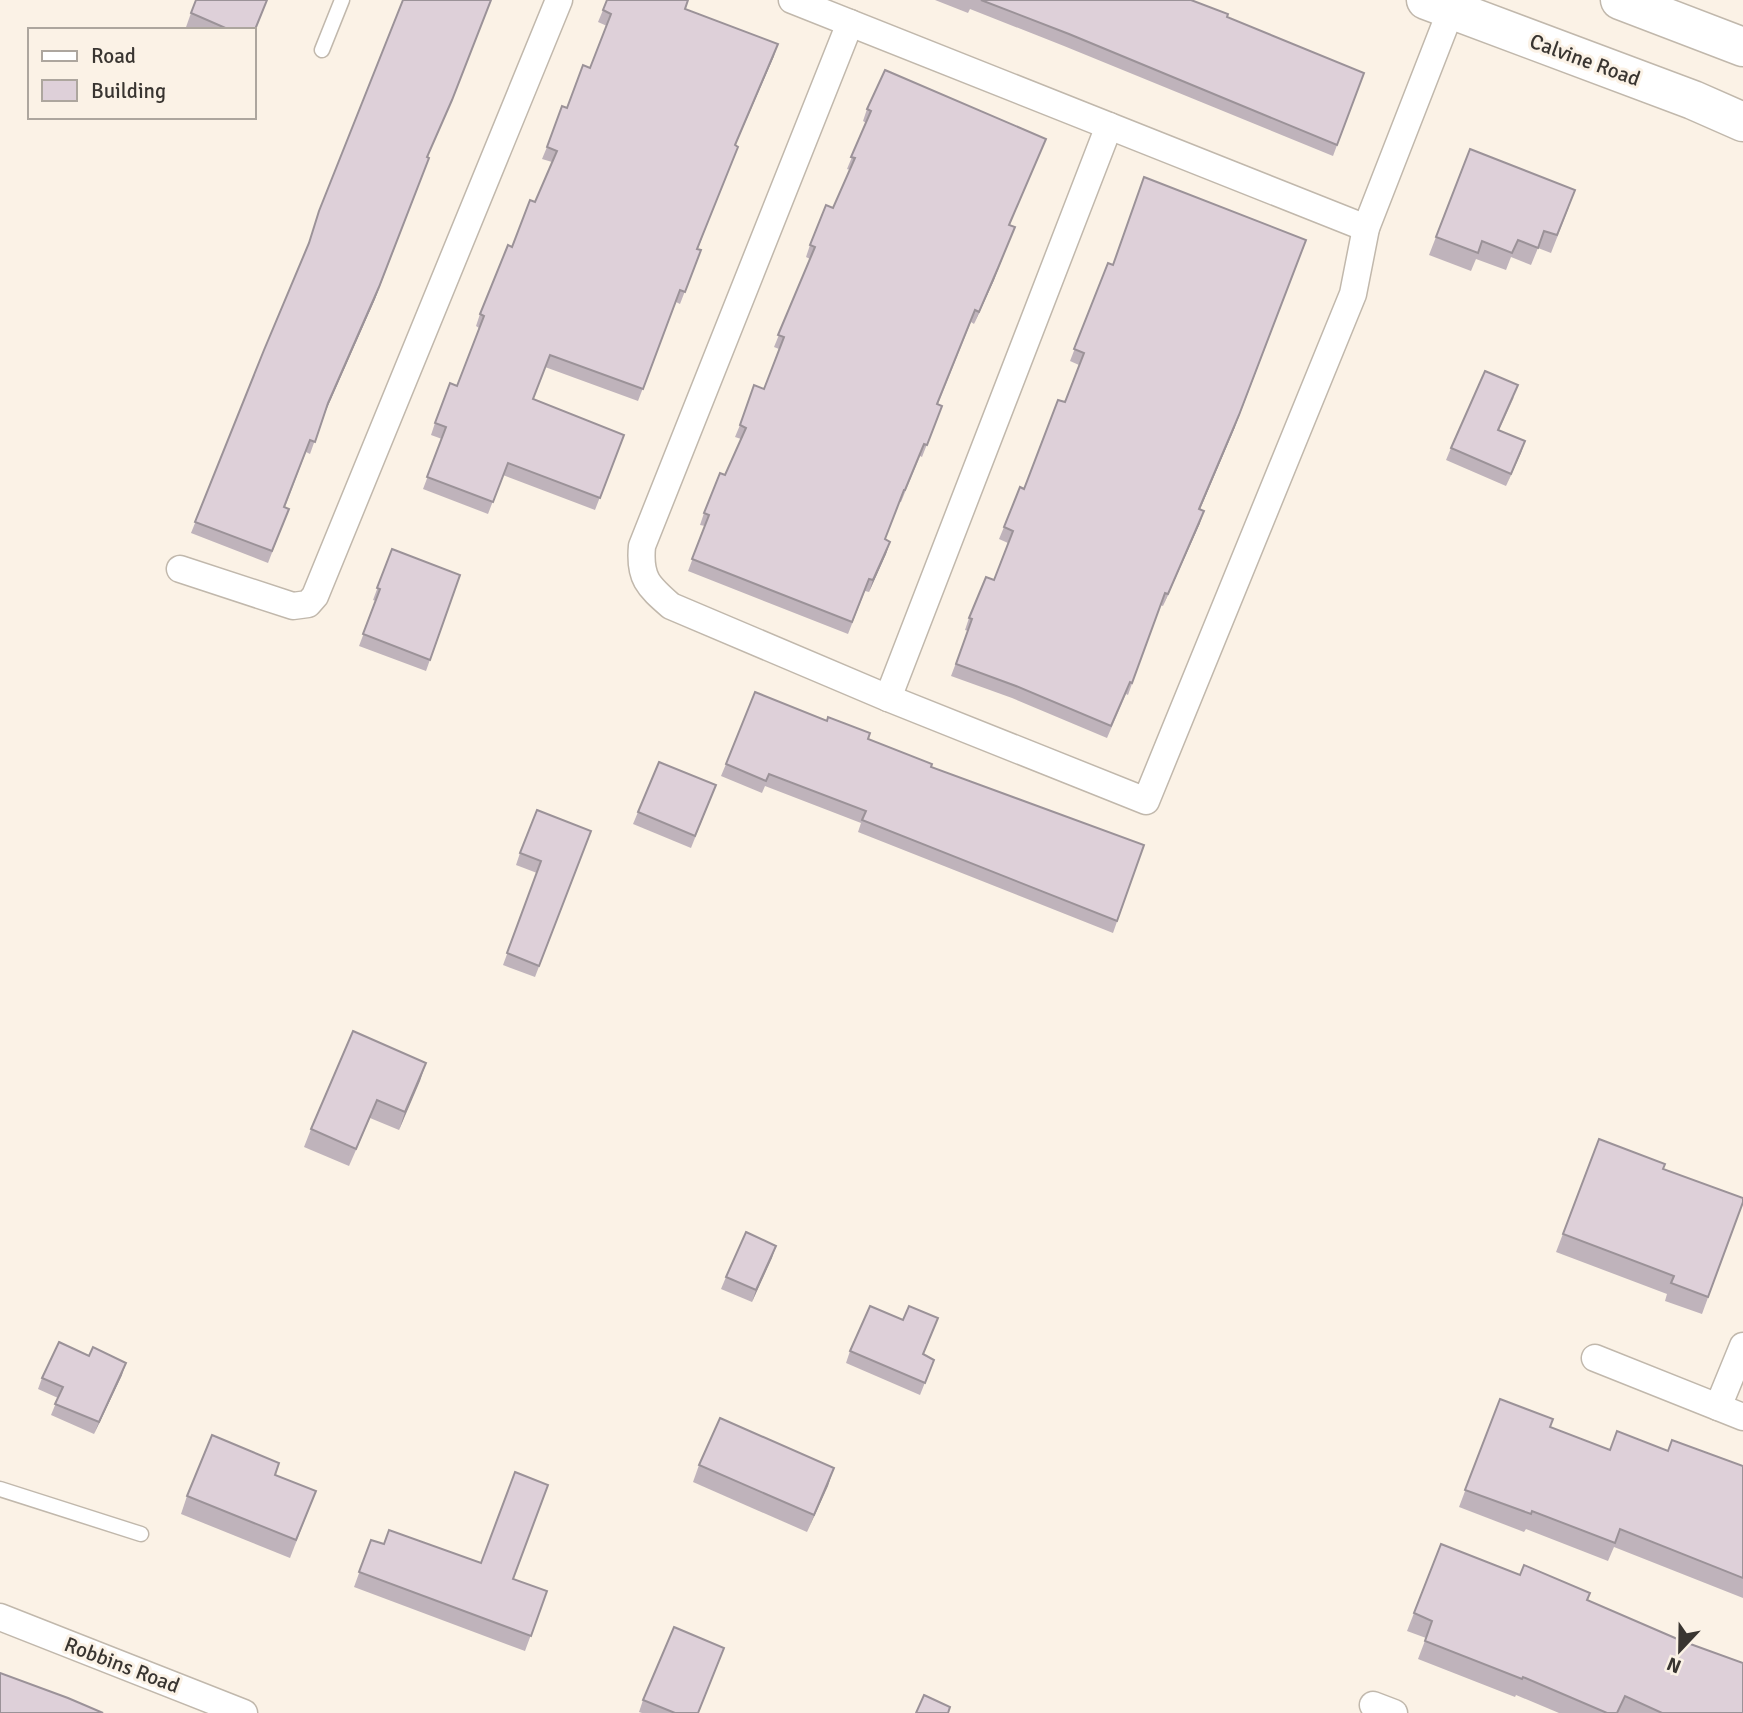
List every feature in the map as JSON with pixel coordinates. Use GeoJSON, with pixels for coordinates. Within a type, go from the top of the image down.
{"type":"FeatureCollection","features":[{"type":"Feature","properties":{"kind":"main road"},"geometry":{"type":"LineString","coordinates":[[1620,0],[1743,47]]}},
{"type":"Feature","properties":{"kind":"main road","name":"Calvine Road"},"geometry":{"type":"LineString","coordinates":[[1438,5],[1693,100],[1743,122]]}},
{"type":"Feature","properties":{"kind":"street"},"geometry":{"type":"LineString","coordinates":[[180,569],[293,606],[308,604],[315,596],[559,0]]}},
{"type":"Feature","properties":{"kind":"street"},"geometry":{"type":"LineString","coordinates":[[792,0],[1366,228]]}},
{"type":"Feature","properties":{"kind":"street"},"geometry":{"type":"LineString","coordinates":[[850,23],[642,546],[640,565],[645,580],[671,606],[888,698],[1146,801],[1353,294],[1366,228],[1438,5]]}},
{"type":"Feature","properties":{"kind":"street"},"geometry":{"type":"LineString","coordinates":[[888,698],[1109,126]]}},
{"type":"Feature","properties":{"kind":"street"},"geometry":{"type":"LineString","coordinates":[[1718,1407],[1743,1346]]}},
{"type":"Feature","properties":{"kind":"street"},"geometry":{"type":"LineString","coordinates":[[1595,1358],[1743,1417]]}},
{"type":"Feature","properties":{"kind":"street","name":"Robbins Road"},"geometry":{"type":"LineString","coordinates":[[0,1617],[244,1713]]}},
{"type":"Feature","properties":{"kind":"lane"},"geometry":{"type":"LineString","coordinates":[[322,50],[342,0]]}},
{"type":"Feature","properties":{"kind":"lane"},"geometry":{"type":"LineString","coordinates":[[0,1489],[141,1534]]}},
{"type":"Feature","properties":{"kind":"building"},"geometry":{"type":"Polygon","coordinates":[[[196,0],[267,0],[256,28],[225,28],[191,13],[196,0]]]}},
{"type":"Feature","properties":{"kind":"building"},"geometry":{"type":"Polygon","coordinates":[[[403,0],[491,0],[427,157],[429,158],[379,287],[328,403],[315,442],[310,440],[284,507],[289,509],[272,551],[195,522],[309,243],[319,211],[403,0]]]}},
{"type":"Feature","properties":{"kind":"building"},"geometry":{"type":"Polygon","coordinates":[[[607,0],[688,0],[685,9],[778,44],[735,145],[738,147],[697,249],[701,250],[685,292],[680,290],[643,389],[550,355],[533,399],[624,435],[600,498],[508,463],[493,502],[427,477],[446,427],[435,423],[450,383],[457,386],[484,316],[480,314],[508,245],[512,247],[530,200],[535,202],[557,151],[547,147],[562,106],[567,108],[583,65],[590,68],[611,14],[603,10],[607,0]]]}},
{"type":"Feature","properties":{"kind":"building"},"geometry":{"type":"Polygon","coordinates":[[[981,0],[1191,0],[1364,73],[1337,145],[981,0]]]}},
{"type":"Feature","properties":{"kind":"building"},"geometry":{"type":"Polygon","coordinates":[[[885,70],[1046,139],[1009,225],[1015,227],[979,312],[975,310],[937,404],[942,406],[927,445],[924,444],[885,539],[890,542],[873,580],[869,579],[852,622],[692,559],[709,515],[704,513],[720,473],[725,475],[746,428],[740,425],[754,385],[764,389],[784,337],[778,335],[815,247],[810,245],[826,205],[833,208],[855,158],[851,157],[871,111],[867,109],[885,70]]]}},
{"type":"Feature","properties":{"kind":"building"},"geometry":{"type":"Polygon","coordinates":[[[1470,149],[1575,190],[1557,235],[1544,231],[1538,248],[1518,240],[1512,253],[1482,241],[1478,253],[1436,237],[1470,149]]]}},
{"type":"Feature","properties":{"kind":"building"},"geometry":{"type":"Polygon","coordinates":[[[1144,177],[1306,240],[1239,415],[1199,509],[1204,511],[1168,594],[1165,593],[1132,683],[1130,682],[1111,726],[956,664],[972,619],[969,618],[986,577],[994,580],[1013,531],[1004,527],[1020,487],[1024,489],[1058,400],[1065,402],[1084,353],[1074,349],[1108,263],[1113,265],[1144,177]]]}},
{"type":"Feature","properties":{"kind":"building"},"geometry":{"type":"Polygon","coordinates":[[[1485,371],[1518,385],[1498,430],[1525,441],[1511,474],[1451,448],[1485,371]]]}},
{"type":"Feature","properties":{"kind":"building"},"geometry":{"type":"Polygon","coordinates":[[[392,549],[460,575],[430,660],[363,634],[392,549]]]}},
{"type":"Feature","properties":{"kind":"building"},"geometry":{"type":"Polygon","coordinates":[[[755,692],[827,721],[828,717],[870,733],[868,739],[932,764],[931,767],[1144,845],[1117,921],[862,820],[866,811],[769,774],[766,781],[726,764],[755,692]]]}},
{"type":"Feature","properties":{"kind":"building"},"geometry":{"type":"Polygon","coordinates":[[[659,762],[716,785],[695,836],[638,812],[659,762]]]}},
{"type":"Feature","properties":{"kind":"building"},"geometry":{"type":"Polygon","coordinates":[[[537,810],[591,831],[539,966],[507,953],[541,861],[520,853],[537,810]]]}},
{"type":"Feature","properties":{"kind":"building"},"geometry":{"type":"Polygon","coordinates":[[[353,1031],[426,1063],[405,1112],[377,1100],[356,1149],[311,1129],[353,1031]]]}},
{"type":"Feature","properties":{"kind":"building"},"geometry":{"type":"Polygon","coordinates":[[[1599,1139],[1665,1164],[1663,1169],[1743,1198],[1708,1297],[1671,1283],[1674,1276],[1563,1234],[1599,1139]]]}},
{"type":"Feature","properties":{"kind":"building"},"geometry":{"type":"Polygon","coordinates":[[[746,1232],[776,1246],[756,1290],[726,1277],[746,1232]]]}},
{"type":"Feature","properties":{"kind":"building"},"geometry":{"type":"Polygon","coordinates":[[[870,1306],[903,1320],[909,1306],[938,1318],[923,1354],[934,1360],[925,1383],[850,1351],[870,1306]]]}},
{"type":"Feature","properties":{"kind":"building"},"geometry":{"type":"Polygon","coordinates":[[[59,1342],[89,1356],[93,1347],[126,1363],[99,1422],[55,1404],[63,1387],[42,1378],[59,1342]]]}},
{"type":"Feature","properties":{"kind":"building"},"geometry":{"type":"Polygon","coordinates":[[[1500,1399],[1553,1419],[1550,1427],[1610,1450],[1617,1431],[1668,1451],[1672,1440],[1743,1466],[1743,1578],[1620,1529],[1615,1543],[1532,1511],[1531,1514],[1465,1490],[1500,1399]]]}},
{"type":"Feature","properties":{"kind":"building"},"geometry":{"type":"Polygon","coordinates":[[[720,1418],[834,1468],[814,1515],[699,1465],[720,1418]]]}},
{"type":"Feature","properties":{"kind":"building"},"geometry":{"type":"Polygon","coordinates":[[[212,1435],[279,1463],[275,1475],[316,1491],[296,1540],[187,1496],[212,1435]]]}},
{"type":"Feature","properties":{"kind":"building"},"geometry":{"type":"Polygon","coordinates":[[[515,1472],[548,1485],[513,1579],[547,1591],[531,1636],[359,1572],[371,1540],[384,1544],[389,1530],[481,1563],[515,1472]]]}},
{"type":"Feature","properties":{"kind":"building"},"geometry":{"type":"Polygon","coordinates":[[[1441,1544],[1520,1575],[1524,1565],[1590,1593],[1587,1600],[1682,1641],[1743,1663],[1743,1713],[1662,1713],[1625,1696],[1617,1713],[1607,1713],[1523,1677],[1522,1679],[1425,1641],[1432,1621],[1414,1613],[1441,1544]]]}},
{"type":"Feature","properties":{"kind":"building"},"geometry":{"type":"Polygon","coordinates":[[[674,1627],[724,1648],[698,1713],[675,1713],[643,1700],[674,1627]]]}},
{"type":"Feature","properties":{"kind":"building"},"geometry":{"type":"Polygon","coordinates":[[[0,1673],[68,1698],[103,1713],[0,1713],[0,1673]]]}},
{"type":"Feature","properties":{"kind":"building"},"geometry":{"type":"Polygon","coordinates":[[[924,1695],[950,1707],[948,1713],[916,1713],[924,1695]]]}}]}
